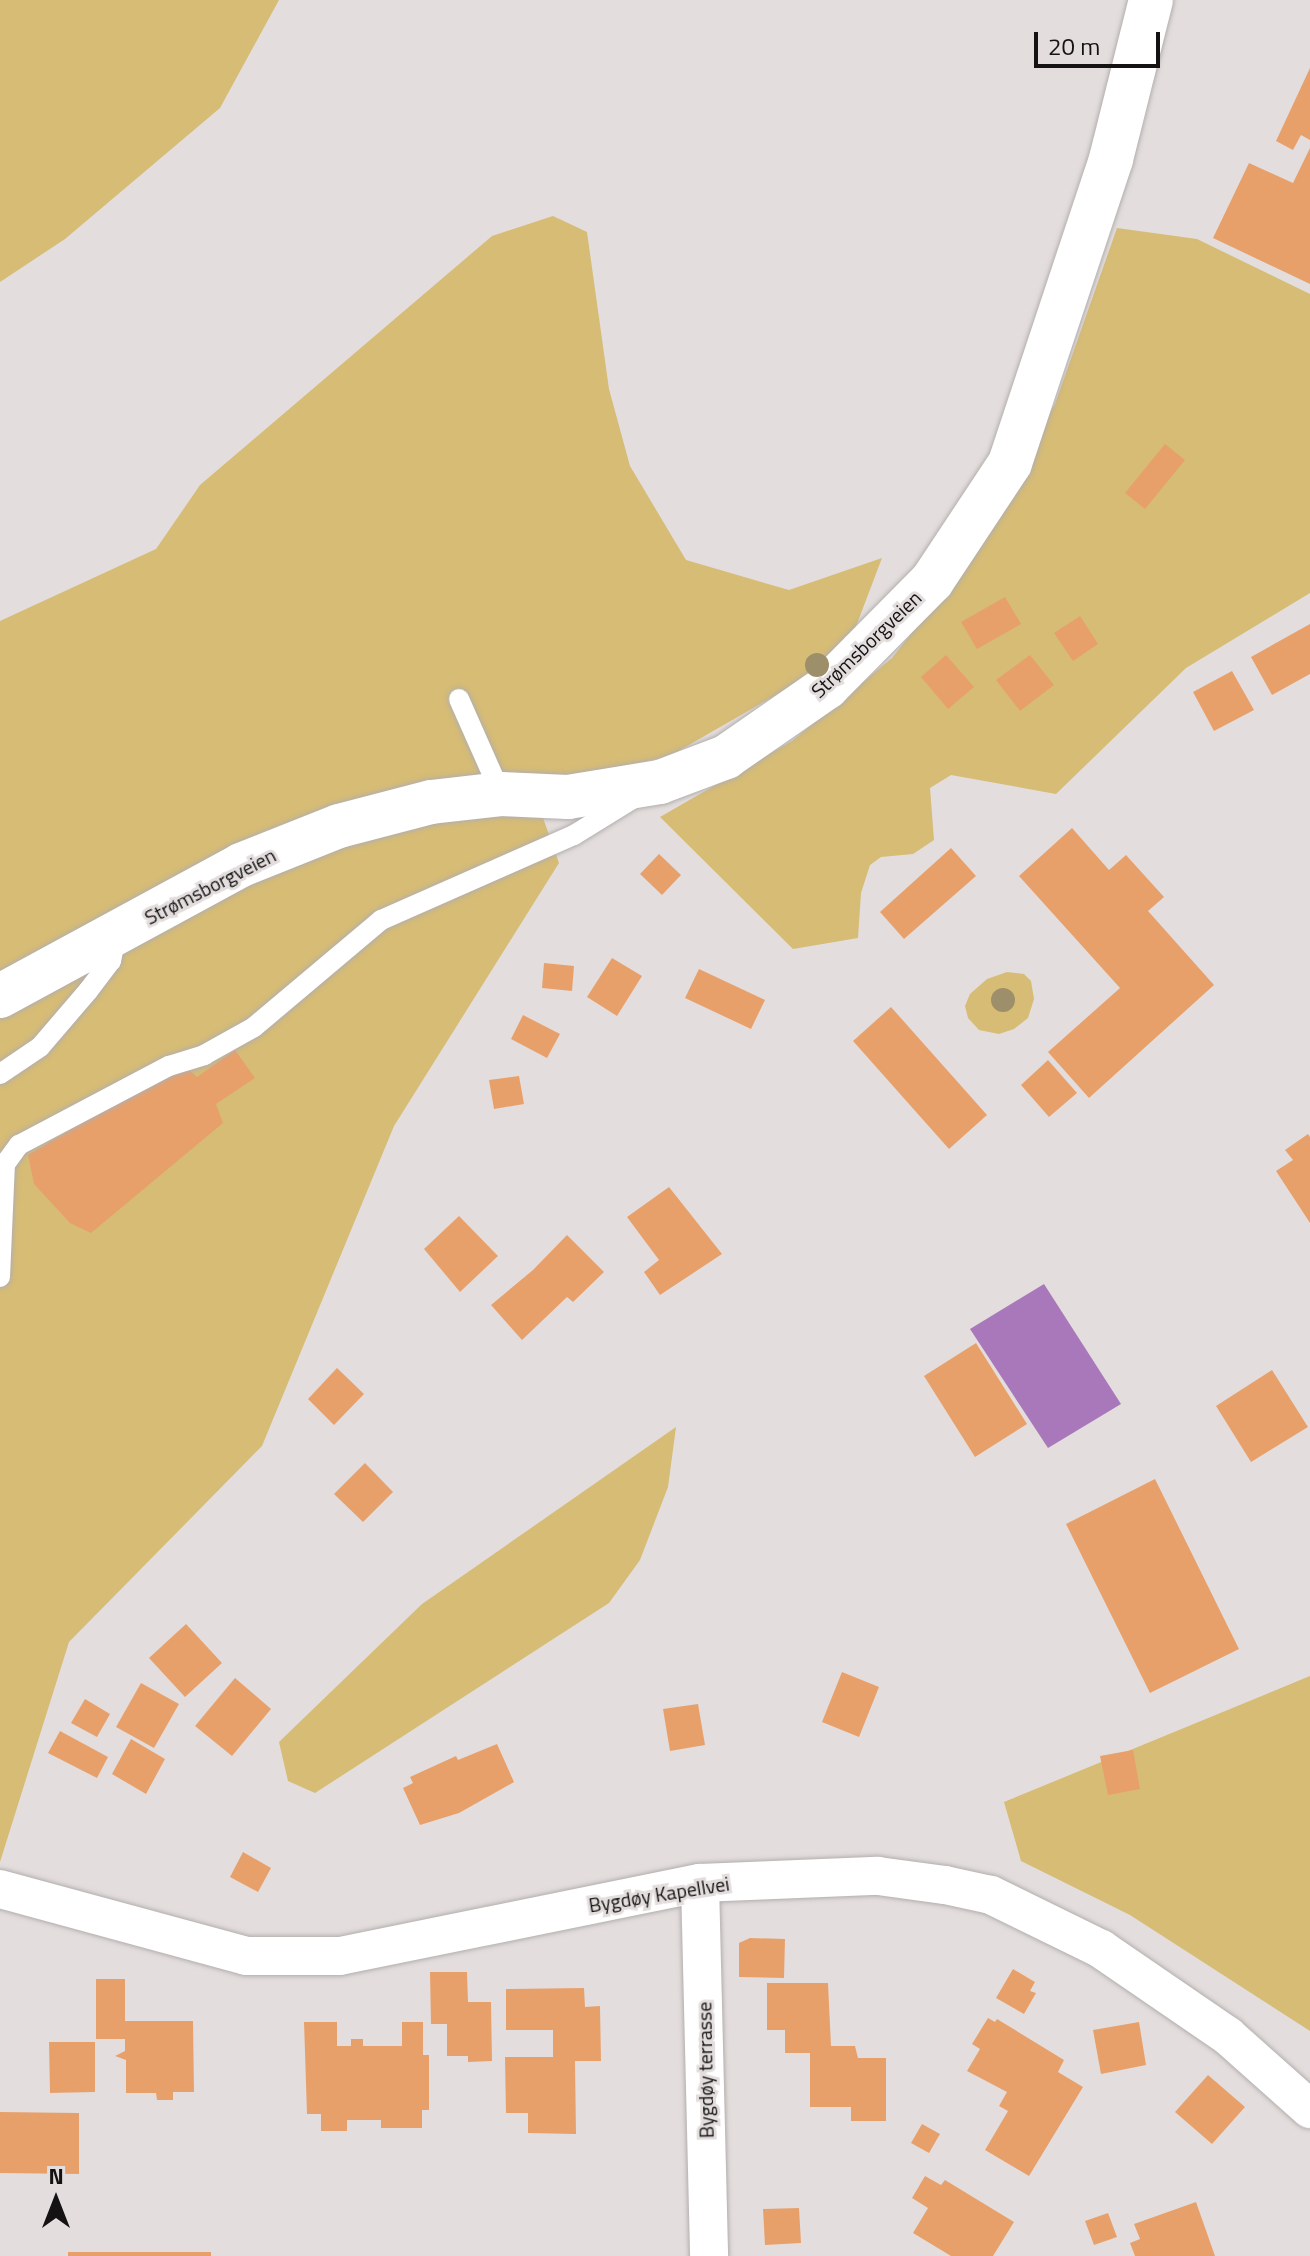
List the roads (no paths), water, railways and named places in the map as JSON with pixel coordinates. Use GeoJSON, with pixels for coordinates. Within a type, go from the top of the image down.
{"type":"FeatureCollection","features":[{"type":"Feature","properties":{"kind":"street","name":"Strømsborgveien"},"geometry":{"type":"LineString","coordinates":[[0,996],[116,936],[241,865],[339,826],[431,802],[501,794],[568,797],[660,782],[726,757],[827,687],[932,581],[1010,463],[1111,159],[1151,0]]}},
{"type":"Feature","properties":{"kind":"street","name":"Bygdøy Kapellvei"},"geometry":{"type":"LineString","coordinates":[[0,1889],[246,1956],[340,1956],[700,1883],[878,1876],[991,1895],[1101,1949],[1228,2036],[1310,2109]]}},
{"type":"Feature","properties":{"kind":"street","name":"Bygdøy terrasse"},"geometry":{"type":"LineString","coordinates":[[700,1883],[709,2256]]}},
{"type":"Feature","properties":{"kind":"lane"},"geometry":{"type":"LineString","coordinates":[[459,699],[501,794]]}},
{"type":"Feature","properties":{"kind":"lane"},"geometry":{"type":"LineString","coordinates":[[0,1277],[5,1164],[19,1145],[143,1079],[204,1055],[254,1027],[381,920],[574,835],[660,782]]}},
{"type":"Feature","properties":{"kind":"lane"},"geometry":{"type":"LineString","coordinates":[[0,1074],[40,1047],[88,991],[111,961],[116,936]]}}]}
